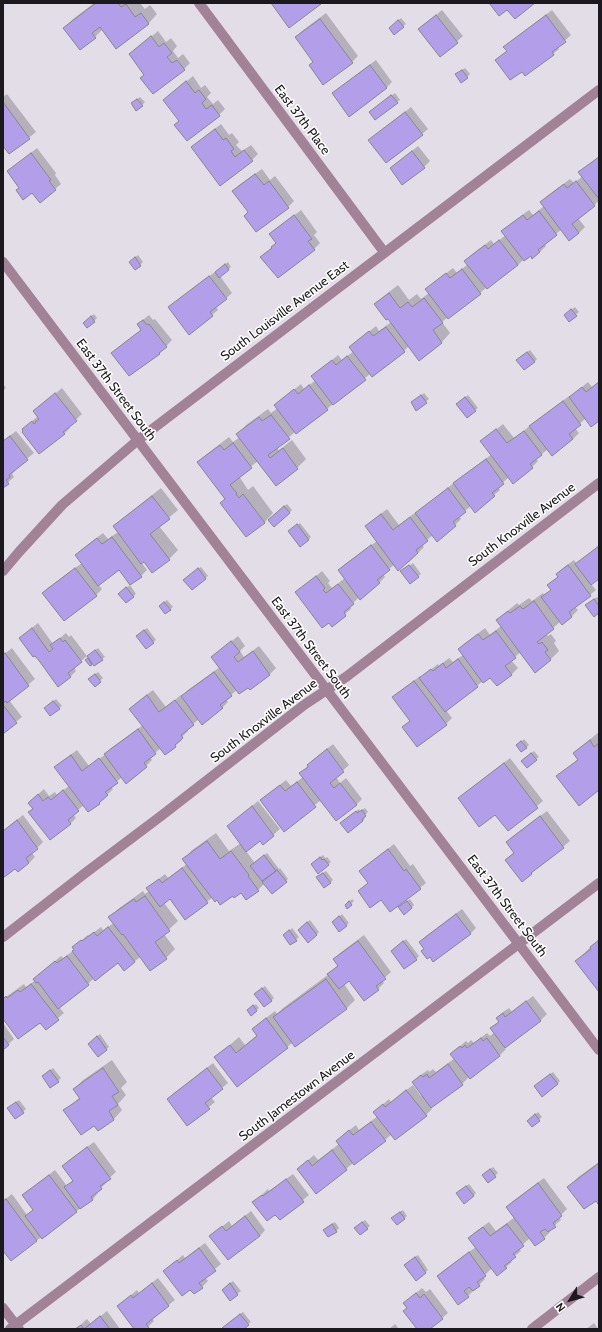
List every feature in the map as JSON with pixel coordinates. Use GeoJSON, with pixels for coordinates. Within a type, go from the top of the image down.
{"type":"FeatureCollection","features":[{"type":"Feature","properties":{"kind":"street","name":"East 37th Place"},"geometry":{"type":"LineString","coordinates":[[199,3],[384,252]]}},
{"type":"Feature","properties":{"kind":"street","name":"South Louisville Avenue East"},"geometry":{"type":"LineString","coordinates":[[3,571],[62,505],[138,440],[599,90]]}},
{"type":"Feature","properties":{"kind":"street","name":"East 37th Street South"},"geometry":{"type":"LineString","coordinates":[[3,262],[599,1050]]}},
{"type":"Feature","properties":{"kind":"street","name":"South Knoxville Avenue"},"geometry":{"type":"LineString","coordinates":[[3,937],[304,705],[346,677],[599,483]]}},
{"type":"Feature","properties":{"kind":"street","name":"South Jamestown Avenue"},"geometry":{"type":"LineString","coordinates":[[15,1328],[599,883]]}},
{"type":"Feature","properties":{"kind":"street"},"geometry":{"type":"LineString","coordinates":[[532,1329],[599,1277]]}},
{"type":"Feature","properties":{"kind":"street"},"geometry":{"type":"LineString","coordinates":[[3,1308],[15,1328]]}},
{"type":"Feature","properties":{"kind":"building"},"geometry":{"type":"Polygon","coordinates":[[[96,3],[118,3],[121,7],[126,4],[135,17],[141,13],[149,24],[116,49],[100,27],[92,33],[96,38],[80,50],[63,28],[96,3]]]}},
{"type":"Feature","properties":{"kind":"building"},"geometry":{"type":"Polygon","coordinates":[[[271,3],[321,3],[321,4],[289,28],[271,3]]]}},
{"type":"Feature","properties":{"kind":"building"},"geometry":{"type":"Polygon","coordinates":[[[489,3],[535,3],[515,19],[507,10],[499,16],[489,3]]]}},
{"type":"Feature","properties":{"kind":"building"},"geometry":{"type":"Polygon","coordinates":[[[436,15],[458,43],[440,57],[418,29],[436,15]]]}},
{"type":"Feature","properties":{"kind":"building"},"geometry":{"type":"Polygon","coordinates":[[[546,15],[566,42],[552,52],[554,55],[525,76],[522,72],[510,80],[495,60],[507,51],[503,47],[546,15]]]}},
{"type":"Feature","properties":{"kind":"building"},"geometry":{"type":"Polygon","coordinates":[[[320,19],[353,63],[323,85],[309,65],[313,62],[295,37],[320,19]]]}},
{"type":"Feature","properties":{"kind":"building"},"geometry":{"type":"Polygon","coordinates":[[[398,20],[404,27],[394,35],[389,28],[398,20]]]}},
{"type":"Feature","properties":{"kind":"building"},"geometry":{"type":"Polygon","coordinates":[[[151,36],[159,47],[164,43],[172,53],[167,57],[172,63],[177,60],[185,70],[153,94],[140,78],[144,75],[129,54],[151,36]]]}},
{"type":"Feature","properties":{"kind":"building"},"geometry":{"type":"Polygon","coordinates":[[[370,65],[387,88],[349,117],[332,93],[370,65]]]}},
{"type":"Feature","properties":{"kind":"building"},"geometry":{"type":"Polygon","coordinates":[[[462,70],[468,78],[461,83],[455,74],[462,70]]]}},
{"type":"Feature","properties":{"kind":"building"},"geometry":{"type":"Polygon","coordinates":[[[186,81],[195,93],[199,90],[206,99],[202,103],[206,109],[212,105],[220,116],[187,141],[174,125],[179,121],[163,100],[186,81]]]}},
{"type":"Feature","properties":{"kind":"building"},"geometry":{"type":"Polygon","coordinates":[[[391,95],[398,103],[375,120],[369,112],[391,95]]]}},
{"type":"Feature","properties":{"kind":"building"},"geometry":{"type":"Polygon","coordinates":[[[137,99],[143,106],[136,111],[131,103],[137,99]]]}},
{"type":"Feature","properties":{"kind":"building"},"geometry":{"type":"Polygon","coordinates":[[[3,102],[30,139],[9,154],[3,146],[3,102]]]}},
{"type":"Feature","properties":{"kind":"building"},"geometry":{"type":"Polygon","coordinates":[[[405,112],[423,135],[386,163],[368,140],[405,112]]]}},
{"type":"Feature","properties":{"kind":"building"},"geometry":{"type":"Polygon","coordinates":[[[215,129],[223,140],[226,138],[234,149],[231,151],[235,157],[244,150],[253,161],[220,186],[191,147],[215,129]]]}},
{"type":"Feature","properties":{"kind":"building"},"geometry":{"type":"Polygon","coordinates":[[[412,151],[425,168],[402,185],[390,168],[412,151]]]}},
{"type":"Feature","properties":{"kind":"building"},"geometry":{"type":"Polygon","coordinates":[[[31,153],[51,180],[49,181],[56,190],[40,203],[32,193],[23,200],[16,190],[19,188],[7,171],[31,153]]]}},
{"type":"Feature","properties":{"kind":"building"},"geometry":{"type":"Polygon","coordinates":[[[599,157],[599,199],[578,172],[599,157]]]}},
{"type":"Feature","properties":{"kind":"building"},"geometry":{"type":"Polygon","coordinates":[[[255,174],[264,185],[269,181],[289,208],[256,232],[244,216],[248,212],[232,191],[255,174]]]}},
{"type":"Feature","properties":{"kind":"building"},"geometry":{"type":"Polygon","coordinates":[[[576,181],[595,206],[572,224],[579,233],[569,241],[540,202],[564,184],[567,188],[576,181]]]}},
{"type":"Feature","properties":{"kind":"building"},"geometry":{"type":"Polygon","coordinates":[[[539,211],[557,235],[538,250],[540,252],[532,259],[531,256],[524,261],[501,231],[523,215],[527,220],[539,211]]]}},
{"type":"Feature","properties":{"kind":"building"},"geometry":{"type":"Polygon","coordinates":[[[294,215],[312,239],[308,241],[315,250],[278,278],[260,257],[276,243],[269,234],[294,215]]]}},
{"type":"Feature","properties":{"kind":"building"},"geometry":{"type":"Polygon","coordinates":[[[499,240],[518,265],[487,289],[464,261],[485,245],[488,249],[499,240]]]}},
{"type":"Feature","properties":{"kind":"building"},"geometry":{"type":"Polygon","coordinates":[[[135,257],[141,266],[135,270],[129,262],[135,257]]]}},
{"type":"Feature","properties":{"kind":"building"},"geometry":{"type":"Polygon","coordinates":[[[225,264],[229,270],[219,278],[215,272],[225,264]]]}},
{"type":"Feature","properties":{"kind":"building"},"geometry":{"type":"Polygon","coordinates":[[[462,269],[481,294],[448,319],[425,289],[446,273],[450,278],[462,269]]]}},
{"type":"Feature","properties":{"kind":"building"},"geometry":{"type":"Polygon","coordinates":[[[209,276],[227,299],[210,312],[213,316],[189,335],[168,307],[209,276]]]}},
{"type":"Feature","properties":{"kind":"building"},"geometry":{"type":"Polygon","coordinates":[[[389,293],[400,308],[408,302],[412,307],[424,298],[443,323],[433,330],[442,343],[419,361],[388,319],[386,320],[374,304],[389,293]]]}},
{"type":"Feature","properties":{"kind":"building"},"geometry":{"type":"Polygon","coordinates":[[[571,309],[577,316],[569,322],[564,315],[571,309]]]}},
{"type":"Feature","properties":{"kind":"building"},"geometry":{"type":"Polygon","coordinates":[[[91,316],[95,322],[87,328],[83,323],[91,316]]]}},
{"type":"Feature","properties":{"kind":"building"},"geometry":{"type":"Polygon","coordinates":[[[143,320],[147,325],[149,324],[167,347],[159,353],[160,354],[129,376],[111,353],[141,330],[137,324],[143,320]]]}},
{"type":"Feature","properties":{"kind":"building"},"geometry":{"type":"Polygon","coordinates":[[[386,327],[405,352],[372,377],[349,347],[369,331],[373,336],[386,327]]]}},
{"type":"Feature","properties":{"kind":"building"},"geometry":{"type":"Polygon","coordinates":[[[527,352],[535,362],[524,370],[516,360],[527,352]]]}},
{"type":"Feature","properties":{"kind":"building"},"geometry":{"type":"Polygon","coordinates":[[[347,356],[366,380],[333,405],[311,376],[332,360],[336,365],[347,356]]]}},
{"type":"Feature","properties":{"kind":"building"},"geometry":{"type":"Polygon","coordinates":[[[599,382],[599,421],[591,427],[569,397],[582,387],[586,392],[599,382]]]}},
{"type":"Feature","properties":{"kind":"building"},"geometry":{"type":"Polygon","coordinates":[[[309,385],[328,410],[296,434],[274,405],[294,389],[298,394],[309,385]]]}},
{"type":"Feature","properties":{"kind":"building"},"geometry":{"type":"Polygon","coordinates":[[[55,393],[77,421],[63,432],[65,434],[39,454],[22,432],[22,429],[32,421],[34,424],[39,419],[33,411],[55,393]]]}},
{"type":"Feature","properties":{"kind":"building"},"geometry":{"type":"Polygon","coordinates":[[[421,395],[427,403],[416,411],[411,402],[421,395]]]}},
{"type":"Feature","properties":{"kind":"building"},"geometry":{"type":"Polygon","coordinates":[[[465,397],[476,411],[467,418],[456,404],[465,397]]]}},
{"type":"Feature","properties":{"kind":"building"},"geometry":{"type":"Polygon","coordinates":[[[563,401],[581,425],[569,434],[573,439],[552,456],[529,426],[563,401]]]}},
{"type":"Feature","properties":{"kind":"building"},"geometry":{"type":"Polygon","coordinates":[[[271,415],[290,439],[268,455],[270,458],[283,448],[298,469],[276,486],[236,434],[259,417],[262,421],[271,415]]]}},
{"type":"Feature","properties":{"kind":"building"},"geometry":{"type":"Polygon","coordinates":[[[496,429],[507,443],[524,431],[542,455],[530,464],[533,468],[513,484],[480,441],[496,429]]]}},
{"type":"Feature","properties":{"kind":"building"},"geometry":{"type":"Polygon","coordinates":[[[10,436],[28,460],[9,475],[10,477],[6,480],[9,484],[3,488],[3,441],[10,436]]]}},
{"type":"Feature","properties":{"kind":"building"},"geometry":{"type":"Polygon","coordinates":[[[233,443],[252,468],[230,485],[237,493],[236,494],[239,498],[243,494],[265,523],[246,537],[220,503],[225,499],[197,462],[220,445],[224,450],[233,443]]]}},
{"type":"Feature","properties":{"kind":"building"},"geometry":{"type":"Polygon","coordinates":[[[486,459],[504,484],[492,493],[495,496],[475,513],[453,483],[486,459]]]}},
{"type":"Feature","properties":{"kind":"building"},"geometry":{"type":"Polygon","coordinates":[[[448,488],[466,512],[453,522],[456,526],[437,542],[415,513],[448,488]]]}},
{"type":"Feature","properties":{"kind":"building"},"geometry":{"type":"Polygon","coordinates":[[[152,496],[170,519],[150,534],[170,560],[152,573],[144,562],[141,564],[113,526],[152,496]]]}},
{"type":"Feature","properties":{"kind":"building"},"geometry":{"type":"Polygon","coordinates":[[[284,506],[290,513],[274,527],[268,520],[284,506]]]}},
{"type":"Feature","properties":{"kind":"building"},"geometry":{"type":"Polygon","coordinates":[[[381,514],[393,530],[410,517],[428,541],[416,550],[418,553],[398,571],[365,526],[381,514]]]}},
{"type":"Feature","properties":{"kind":"building"},"geometry":{"type":"Polygon","coordinates":[[[297,524],[309,540],[300,547],[288,531],[297,524]]]}},
{"type":"Feature","properties":{"kind":"building"},"geometry":{"type":"Polygon","coordinates":[[[112,537],[142,577],[130,585],[119,570],[98,586],[75,555],[97,538],[102,544],[112,537]]]}},
{"type":"Feature","properties":{"kind":"building"},"geometry":{"type":"Polygon","coordinates":[[[371,545],[390,570],[377,580],[380,583],[360,600],[338,570],[371,545]]]}},
{"type":"Feature","properties":{"kind":"building"},"geometry":{"type":"Polygon","coordinates":[[[599,546],[599,579],[591,585],[575,564],[599,546]]]}},
{"type":"Feature","properties":{"kind":"building"},"geometry":{"type":"Polygon","coordinates":[[[409,565],[419,577],[410,584],[400,571],[409,565]]]}},
{"type":"Feature","properties":{"kind":"building"},"geometry":{"type":"Polygon","coordinates":[[[568,565],[591,596],[569,612],[572,617],[562,625],[541,597],[551,590],[547,585],[558,577],[556,574],[568,565]]]}},
{"type":"Feature","properties":{"kind":"building"},"geometry":{"type":"Polygon","coordinates":[[[75,568],[97,596],[64,621],[42,593],[75,568]]]}},
{"type":"Feature","properties":{"kind":"building"},"geometry":{"type":"Polygon","coordinates":[[[198,568],[206,579],[192,590],[183,580],[198,568]]]}},
{"type":"Feature","properties":{"kind":"building"},"geometry":{"type":"Polygon","coordinates":[[[316,576],[325,588],[323,590],[326,593],[338,584],[354,604],[344,612],[346,616],[332,627],[329,623],[322,628],[295,592],[316,576]]]}},
{"type":"Feature","properties":{"kind":"building"},"geometry":{"type":"Polygon","coordinates":[[[126,587],[134,597],[126,603],[118,594],[126,587]]]}},
{"type":"Feature","properties":{"kind":"building"},"geometry":{"type":"Polygon","coordinates":[[[594,599],[599,606],[599,613],[594,617],[585,605],[594,599]]]}},
{"type":"Feature","properties":{"kind":"building"},"geometry":{"type":"Polygon","coordinates":[[[534,601],[554,629],[537,642],[539,644],[542,642],[548,650],[545,652],[551,660],[535,673],[496,620],[508,611],[510,613],[520,606],[523,609],[534,601]]]}},
{"type":"Feature","properties":{"kind":"building"},"geometry":{"type":"Polygon","coordinates":[[[164,602],[171,610],[165,614],[159,606],[164,602]]]}},
{"type":"Feature","properties":{"kind":"building"},"geometry":{"type":"Polygon","coordinates":[[[32,628],[49,652],[53,649],[50,645],[60,638],[63,642],[65,640],[82,662],[68,673],[71,677],[58,687],[40,662],[35,656],[33,657],[19,638],[32,628]]]}},
{"type":"Feature","properties":{"kind":"building"},"geometry":{"type":"Polygon","coordinates":[[[144,630],[154,643],[146,649],[136,636],[144,630]]]}},
{"type":"Feature","properties":{"kind":"building"},"geometry":{"type":"Polygon","coordinates":[[[496,631],[516,658],[505,666],[512,675],[497,686],[490,678],[483,683],[458,649],[478,634],[483,640],[496,631]]]}},
{"type":"Feature","properties":{"kind":"building"},"geometry":{"type":"Polygon","coordinates":[[[231,641],[240,652],[234,657],[238,662],[253,651],[270,675],[250,690],[248,688],[239,694],[211,657],[231,641]]]}},
{"type":"Feature","properties":{"kind":"building"},"geometry":{"type":"Polygon","coordinates":[[[95,650],[103,660],[94,666],[87,656],[95,650]]]}},
{"type":"Feature","properties":{"kind":"building"},"geometry":{"type":"Polygon","coordinates":[[[5,653],[29,686],[7,703],[6,701],[3,703],[3,655],[5,653]]]}},
{"type":"Feature","properties":{"kind":"building"},"geometry":{"type":"Polygon","coordinates":[[[88,658],[92,665],[90,666],[85,660],[88,658]]]}},
{"type":"Feature","properties":{"kind":"building"},"geometry":{"type":"Polygon","coordinates":[[[458,659],[478,687],[445,712],[419,678],[431,669],[433,671],[443,663],[446,668],[458,659]]]}},
{"type":"Feature","properties":{"kind":"building"},"geometry":{"type":"Polygon","coordinates":[[[214,672],[232,696],[220,705],[223,708],[202,725],[181,696],[214,672]]]}},
{"type":"Feature","properties":{"kind":"building"},"geometry":{"type":"Polygon","coordinates":[[[95,674],[101,682],[95,687],[88,679],[95,674]]]}},
{"type":"Feature","properties":{"kind":"building"},"geometry":{"type":"Polygon","coordinates":[[[414,681],[447,725],[417,747],[402,727],[410,721],[392,697],[414,681]]]}},
{"type":"Feature","properties":{"kind":"building"},"geometry":{"type":"Polygon","coordinates":[[[147,695],[159,712],[175,700],[194,725],[181,735],[183,738],[175,745],[176,747],[165,755],[129,709],[147,695]]]}},
{"type":"Feature","properties":{"kind":"building"},"geometry":{"type":"Polygon","coordinates":[[[53,701],[60,709],[50,716],[44,708],[53,701]]]}},
{"type":"Feature","properties":{"kind":"building"},"geometry":{"type":"Polygon","coordinates":[[[3,705],[17,723],[3,734],[3,705]]]}},
{"type":"Feature","properties":{"kind":"building"},"geometry":{"type":"Polygon","coordinates":[[[138,729],[156,754],[144,763],[147,767],[126,784],[104,754],[138,729]]]}},
{"type":"Feature","properties":{"kind":"building"},"geometry":{"type":"Polygon","coordinates":[[[590,740],[594,747],[599,743],[599,790],[579,806],[556,776],[578,760],[573,753],[590,740]]]}},
{"type":"Feature","properties":{"kind":"building"},"geometry":{"type":"Polygon","coordinates":[[[521,741],[527,748],[521,752],[516,745],[521,741]]]}},
{"type":"Feature","properties":{"kind":"building"},"geometry":{"type":"Polygon","coordinates":[[[327,749],[344,772],[330,783],[334,788],[340,783],[357,805],[336,821],[299,773],[308,767],[307,765],[327,749]]]}},
{"type":"Feature","properties":{"kind":"building"},"geometry":{"type":"Polygon","coordinates":[[[531,753],[537,760],[527,768],[521,761],[531,753]]]}},
{"type":"Feature","properties":{"kind":"building"},"geometry":{"type":"Polygon","coordinates":[[[71,755],[82,771],[99,758],[118,783],[105,792],[108,795],[99,803],[100,804],[88,812],[54,767],[71,755]]]}},
{"type":"Feature","properties":{"kind":"building"},"geometry":{"type":"Polygon","coordinates":[[[504,763],[538,808],[508,831],[495,815],[479,827],[458,798],[504,763]]]}},
{"type":"Feature","properties":{"kind":"building"},"geometry":{"type":"Polygon","coordinates":[[[297,782],[316,807],[284,832],[260,800],[280,785],[285,791],[297,782]]]}},
{"type":"Feature","properties":{"kind":"building"},"geometry":{"type":"Polygon","coordinates":[[[63,790],[79,811],[68,820],[71,824],[50,840],[28,812],[33,809],[28,803],[38,794],[43,801],[48,797],[51,800],[63,790]]]}},
{"type":"Feature","properties":{"kind":"building"},"geometry":{"type":"Polygon","coordinates":[[[252,806],[274,836],[263,845],[260,841],[246,852],[227,826],[252,806]]]}},
{"type":"Feature","properties":{"kind":"building"},"geometry":{"type":"Polygon","coordinates":[[[362,810],[366,816],[362,819],[363,821],[348,833],[340,823],[356,811],[357,813],[362,810]]]}},
{"type":"Feature","properties":{"kind":"building"},"geometry":{"type":"Polygon","coordinates":[[[540,816],[564,848],[531,873],[532,874],[522,882],[505,860],[514,853],[506,842],[540,816]]]}},
{"type":"Feature","properties":{"kind":"building"},"geometry":{"type":"Polygon","coordinates":[[[17,820],[38,849],[26,858],[29,863],[18,872],[15,869],[3,878],[3,831],[17,820]]]}},
{"type":"Feature","properties":{"kind":"building"},"geometry":{"type":"Polygon","coordinates":[[[207,841],[220,859],[231,851],[259,891],[246,900],[241,893],[234,898],[233,896],[220,905],[217,900],[215,902],[182,859],[207,841]]]}},
{"type":"Feature","properties":{"kind":"building"},"geometry":{"type":"Polygon","coordinates":[[[388,849],[404,871],[406,869],[421,889],[390,912],[381,900],[370,908],[358,891],[368,883],[359,871],[388,849]]]}},
{"type":"Feature","properties":{"kind":"building"},"geometry":{"type":"Polygon","coordinates":[[[264,855],[276,871],[262,881],[250,866],[264,855]]]}},
{"type":"Feature","properties":{"kind":"building"},"geometry":{"type":"Polygon","coordinates":[[[320,857],[329,865],[318,874],[311,864],[320,857]]]}},
{"type":"Feature","properties":{"kind":"building"},"geometry":{"type":"Polygon","coordinates":[[[182,868],[208,903],[185,920],[170,899],[160,907],[146,888],[159,879],[162,883],[182,868]]]}},
{"type":"Feature","properties":{"kind":"building"},"geometry":{"type":"Polygon","coordinates":[[[277,870],[287,882],[272,894],[262,882],[277,870]]]}},
{"type":"Feature","properties":{"kind":"building"},"geometry":{"type":"Polygon","coordinates":[[[323,873],[331,883],[324,888],[316,877],[323,873]]]}},
{"type":"Feature","properties":{"kind":"building"},"geometry":{"type":"Polygon","coordinates":[[[145,896],[170,931],[155,942],[167,959],[150,971],[123,934],[122,935],[108,917],[134,899],[136,902],[145,896]]]}},
{"type":"Feature","properties":{"kind":"building"},"geometry":{"type":"Polygon","coordinates":[[[349,901],[352,905],[347,909],[345,905],[349,901]]]}},
{"type":"Feature","properties":{"kind":"building"},"geometry":{"type":"Polygon","coordinates":[[[407,901],[412,908],[404,915],[398,907],[407,901]]]}},
{"type":"Feature","properties":{"kind":"building"},"geometry":{"type":"Polygon","coordinates":[[[456,914],[471,934],[433,962],[430,957],[427,959],[421,951],[424,949],[419,942],[456,914]]]}},
{"type":"Feature","properties":{"kind":"building"},"geometry":{"type":"Polygon","coordinates":[[[339,916],[347,926],[339,932],[332,922],[339,916]]]}},
{"type":"Feature","properties":{"kind":"building"},"geometry":{"type":"Polygon","coordinates":[[[307,922],[317,935],[308,943],[298,930],[307,922]]]}},
{"type":"Feature","properties":{"kind":"building"},"geometry":{"type":"Polygon","coordinates":[[[108,927],[135,962],[124,971],[118,963],[95,981],[72,951],[74,950],[72,947],[94,932],[97,936],[108,927]]]}},
{"type":"Feature","properties":{"kind":"building"},"geometry":{"type":"Polygon","coordinates":[[[289,930],[297,941],[290,945],[283,935],[289,930]]]}},
{"type":"Feature","properties":{"kind":"building"},"geometry":{"type":"Polygon","coordinates":[[[599,940],[599,992],[575,961],[591,949],[590,947],[599,940]]]}},
{"type":"Feature","properties":{"kind":"building"},"geometry":{"type":"Polygon","coordinates":[[[358,941],[386,979],[376,986],[379,990],[364,1001],[349,981],[339,989],[327,974],[338,966],[333,959],[358,941]]]}},
{"type":"Feature","properties":{"kind":"building"},"geometry":{"type":"Polygon","coordinates":[[[403,941],[417,960],[404,969],[391,951],[403,941]]]}},
{"type":"Feature","properties":{"kind":"building"},"geometry":{"type":"Polygon","coordinates":[[[67,956],[89,985],[58,1009],[38,982],[36,983],[33,979],[55,961],[57,963],[67,956]]]}},
{"type":"Feature","properties":{"kind":"building"},"geometry":{"type":"Polygon","coordinates":[[[326,979],[347,1009],[295,1047],[273,1017],[326,979]]]}},
{"type":"Feature","properties":{"kind":"building"},"geometry":{"type":"Polygon","coordinates":[[[31,984],[59,1020],[46,1030],[40,1023],[18,1039],[3,1019],[3,999],[6,996],[7,998],[18,990],[20,992],[31,984]]]}},
{"type":"Feature","properties":{"kind":"building"},"geometry":{"type":"Polygon","coordinates":[[[262,988],[272,1001],[264,1007],[254,994],[262,988]]]}},
{"type":"Feature","properties":{"kind":"building"},"geometry":{"type":"Polygon","coordinates":[[[526,1001],[541,1021],[505,1048],[490,1028],[499,1022],[496,1018],[503,1013],[505,1017],[526,1001]]]}},
{"type":"Feature","properties":{"kind":"building"},"geometry":{"type":"Polygon","coordinates":[[[253,1005],[257,1011],[251,1016],[247,1010],[253,1005]]]}},
{"type":"Feature","properties":{"kind":"building"},"geometry":{"type":"Polygon","coordinates":[[[266,1018],[288,1048],[237,1087],[214,1057],[230,1045],[236,1053],[257,1036],[252,1029],[266,1018]]]}},
{"type":"Feature","properties":{"kind":"building"},"geometry":{"type":"Polygon","coordinates":[[[97,1036],[107,1050],[98,1057],[88,1044],[97,1036]]]}},
{"type":"Feature","properties":{"kind":"building"},"geometry":{"type":"Polygon","coordinates":[[[3,1037],[9,1045],[3,1050],[3,1037]]]}},
{"type":"Feature","properties":{"kind":"building"},"geometry":{"type":"Polygon","coordinates":[[[481,1038],[483,1041],[487,1038],[500,1056],[470,1079],[450,1054],[460,1046],[462,1048],[465,1045],[467,1048],[481,1038]]]}},
{"type":"Feature","properties":{"kind":"building"},"geometry":{"type":"Polygon","coordinates":[[[448,1064],[463,1085],[431,1108],[412,1082],[421,1075],[423,1077],[427,1074],[429,1078],[448,1064]]]}},
{"type":"Feature","properties":{"kind":"building"},"geometry":{"type":"Polygon","coordinates":[[[103,1068],[119,1092],[112,1096],[118,1105],[109,1111],[114,1120],[98,1131],[94,1126],[81,1135],[63,1110],[80,1099],[73,1089],[103,1068]]]}},
{"type":"Feature","properties":{"kind":"building"},"geometry":{"type":"Polygon","coordinates":[[[207,1068],[223,1089],[205,1103],[210,1109],[187,1126],[167,1099],[207,1068]]]}},
{"type":"Feature","properties":{"kind":"building"},"geometry":{"type":"Polygon","coordinates":[[[50,1070],[59,1082],[50,1088],[42,1076],[50,1070]]]}},
{"type":"Feature","properties":{"kind":"building"},"geometry":{"type":"Polygon","coordinates":[[[550,1074],[558,1084],[542,1097],[534,1086],[550,1074]]]}},
{"type":"Feature","properties":{"kind":"building"},"geometry":{"type":"Polygon","coordinates":[[[406,1090],[427,1116],[395,1140],[373,1112],[383,1104],[385,1107],[406,1090]]]}},
{"type":"Feature","properties":{"kind":"building"},"geometry":{"type":"Polygon","coordinates":[[[16,1102],[24,1113],[15,1119],[7,1108],[16,1102]]]}},
{"type":"Feature","properties":{"kind":"building"},"geometry":{"type":"Polygon","coordinates":[[[535,1114],[540,1121],[532,1127],[527,1121],[535,1114]]]}},
{"type":"Feature","properties":{"kind":"building"},"geometry":{"type":"Polygon","coordinates":[[[371,1122],[386,1141],[354,1165],[336,1141],[349,1130],[353,1135],[371,1122]]]}},
{"type":"Feature","properties":{"kind":"building"},"geometry":{"type":"Polygon","coordinates":[[[87,1147],[111,1179],[100,1186],[102,1189],[91,1197],[93,1200],[80,1209],[64,1187],[73,1181],[62,1166],[87,1147]]]}},
{"type":"Feature","properties":{"kind":"building"},"geometry":{"type":"Polygon","coordinates":[[[332,1150],[347,1170],[316,1194],[297,1169],[308,1160],[312,1166],[332,1150]]]}},
{"type":"Feature","properties":{"kind":"building"},"geometry":{"type":"Polygon","coordinates":[[[599,1163],[599,1203],[598,1204],[596,1201],[584,1209],[567,1187],[599,1163]]]}},
{"type":"Feature","properties":{"kind":"building"},"geometry":{"type":"Polygon","coordinates":[[[490,1169],[496,1177],[488,1183],[482,1175],[490,1169]]]}},
{"type":"Feature","properties":{"kind":"building"},"geometry":{"type":"Polygon","coordinates":[[[49,1175],[77,1212],[42,1239],[25,1216],[33,1210],[22,1195],[49,1175]]]}},
{"type":"Feature","properties":{"kind":"building"},"geometry":{"type":"Polygon","coordinates":[[[286,1179],[304,1202],[280,1220],[275,1215],[267,1221],[252,1202],[286,1179]]]}},
{"type":"Feature","properties":{"kind":"building"},"geometry":{"type":"Polygon","coordinates":[[[538,1183],[562,1216],[553,1223],[556,1227],[548,1232],[545,1229],[540,1232],[545,1239],[535,1246],[506,1207],[538,1183]]]}},
{"type":"Feature","properties":{"kind":"building"},"geometry":{"type":"Polygon","coordinates":[[[466,1186],[474,1196],[464,1204],[456,1193],[466,1186]]]}},
{"type":"Feature","properties":{"kind":"building"},"geometry":{"type":"Polygon","coordinates":[[[6,1199],[37,1241],[11,1261],[3,1251],[3,1201],[6,1199]]]}},
{"type":"Feature","properties":{"kind":"building"},"geometry":{"type":"Polygon","coordinates":[[[400,1212],[405,1219],[397,1225],[391,1218],[400,1212]]]}},
{"type":"Feature","properties":{"kind":"building"},"geometry":{"type":"Polygon","coordinates":[[[245,1216],[260,1236],[228,1260],[209,1236],[222,1226],[226,1231],[245,1216]]]}},
{"type":"Feature","properties":{"kind":"building"},"geometry":{"type":"Polygon","coordinates":[[[362,1222],[368,1229],[360,1235],[354,1228],[362,1222]]]}},
{"type":"Feature","properties":{"kind":"building"},"geometry":{"type":"Polygon","coordinates":[[[332,1224],[337,1232],[328,1237],[323,1230],[332,1224]]]}},
{"type":"Feature","properties":{"kind":"building"},"geometry":{"type":"Polygon","coordinates":[[[507,1224],[524,1246],[513,1254],[516,1257],[504,1266],[507,1268],[497,1276],[468,1238],[483,1227],[490,1236],[507,1224]]]}},
{"type":"Feature","properties":{"kind":"building"},"geometry":{"type":"Polygon","coordinates":[[[199,1248],[216,1271],[199,1283],[203,1288],[194,1294],[190,1290],[182,1296],[163,1271],[177,1260],[179,1263],[199,1248]]]}},
{"type":"Feature","properties":{"kind":"building"},"geometry":{"type":"Polygon","coordinates":[[[469,1252],[486,1276],[477,1282],[480,1286],[473,1291],[469,1287],[464,1291],[469,1297],[458,1305],[437,1276],[469,1252]]]}},
{"type":"Feature","properties":{"kind":"building"},"geometry":{"type":"Polygon","coordinates":[[[415,1257],[426,1273],[416,1281],[404,1265],[415,1257]]]}},
{"type":"Feature","properties":{"kind":"building"},"geometry":{"type":"Polygon","coordinates":[[[152,1283],[169,1306],[146,1324],[149,1328],[148,1329],[134,1329],[117,1306],[131,1295],[133,1298],[152,1283]]]}},
{"type":"Feature","properties":{"kind":"building"},"geometry":{"type":"Polygon","coordinates":[[[230,1283],[238,1295],[230,1301],[222,1290],[230,1283]]]}},
{"type":"Feature","properties":{"kind":"building"},"geometry":{"type":"Polygon","coordinates":[[[416,1293],[420,1298],[424,1294],[443,1319],[430,1329],[417,1329],[403,1311],[407,1308],[403,1303],[416,1293]]]}},
{"type":"Feature","properties":{"kind":"building"},"geometry":{"type":"Polygon","coordinates":[[[240,1314],[249,1325],[244,1329],[222,1328],[240,1314]]]}},
{"type":"Feature","properties":{"kind":"building"},"geometry":{"type":"Polygon","coordinates":[[[100,1316],[110,1329],[84,1329],[100,1316]]]}},
{"type":"Feature","properties":{"kind":"building"},"geometry":{"type":"Polygon","coordinates":[[[81,1325],[84,1329],[75,1329],[81,1325]]]}}]}
